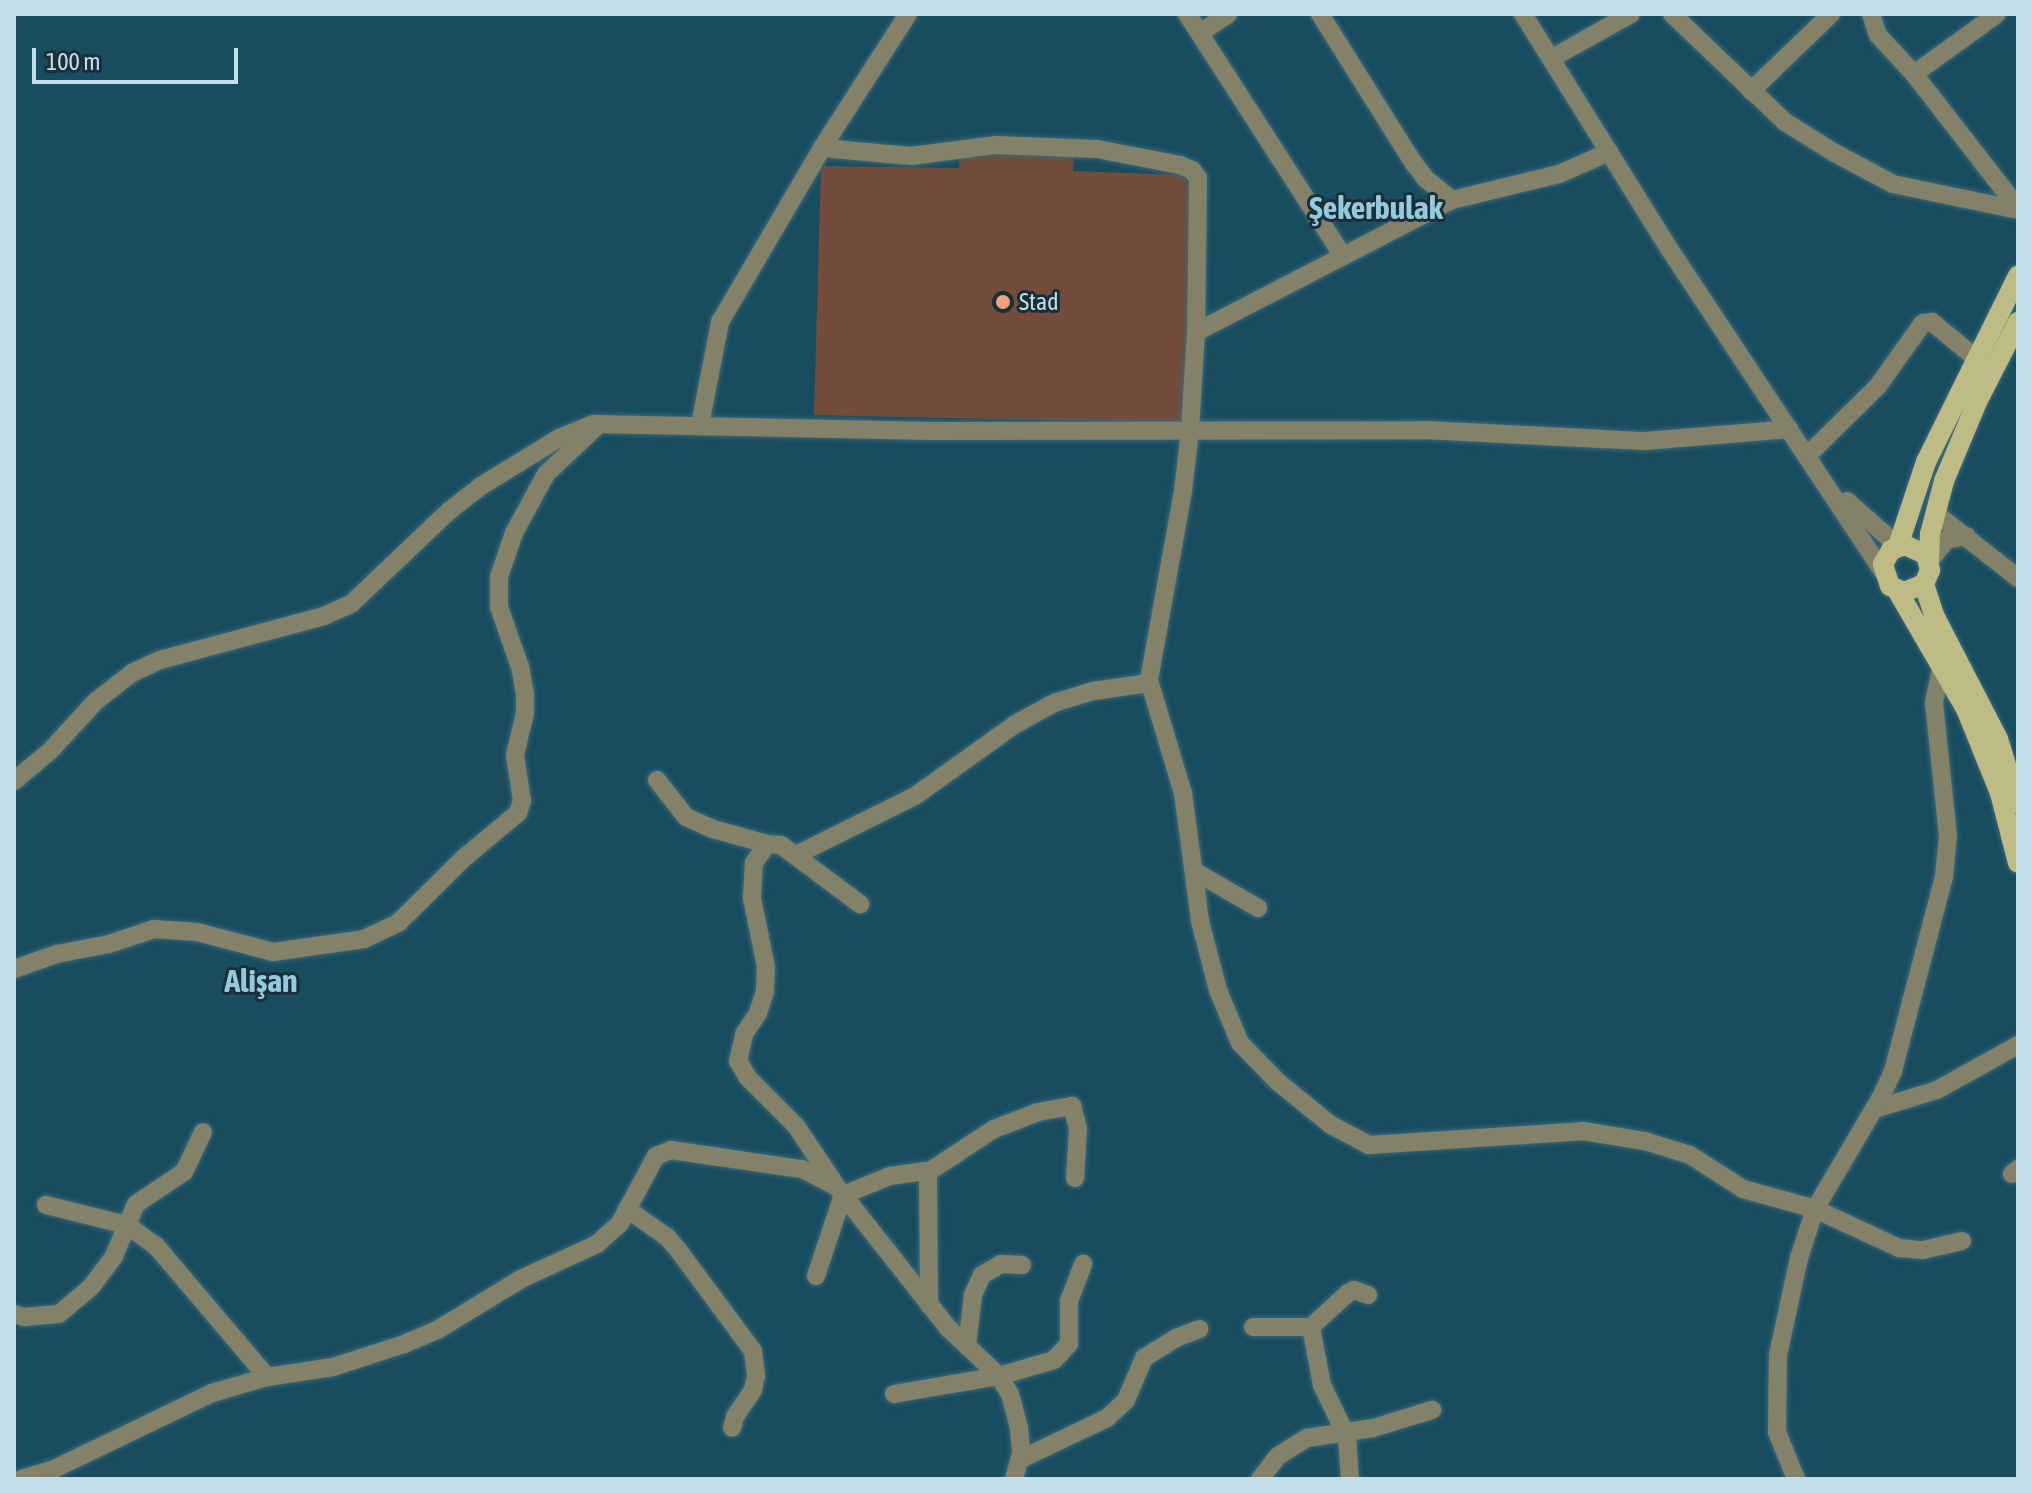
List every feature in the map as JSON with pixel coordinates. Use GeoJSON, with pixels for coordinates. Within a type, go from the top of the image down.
{"type":"FeatureCollection","features":[{"type":"Feature","properties":{"kind":"main road"},"geometry":{"type":"LineString","coordinates":[[2018,276],[1926,462],[1898,546],[1886,557],[1883,572],[1897,590],[1966,709],[2000,793],[2018,863]]}},
{"type":"Feature","properties":{"kind":"main road"},"geometry":{"type":"LineString","coordinates":[[2018,322],[1957,446],[1935,513],[1924,584],[1934,615],[1998,739],[2018,803]]}},
{"type":"Feature","properties":{"kind":"main road"},"geometry":{"type":"LineString","coordinates":[[1898,546],[1913,546],[1929,562]]}},
{"type":"Feature","properties":{"kind":"main road"},"geometry":{"type":"LineString","coordinates":[[1897,590],[1912,591],[1924,584]]}},
{"type":"Feature","properties":{"kind":"street"},"geometry":{"type":"LineString","coordinates":[[700,425],[720,322],[822,148],[908,14]]}},
{"type":"Feature","properties":{"kind":"street"},"geometry":{"type":"LineString","coordinates":[[1187,14],[1343,256]]}},
{"type":"Feature","properties":{"kind":"street"},"geometry":{"type":"LineString","coordinates":[[1200,33],[1228,14]]}},
{"type":"Feature","properties":{"kind":"street"},"geometry":{"type":"LineString","coordinates":[[1320,14],[1413,162],[1426,179],[1452,200]]}},
{"type":"Feature","properties":{"kind":"street"},"geometry":{"type":"LineString","coordinates":[[1523,14],[1609,152],[1883,572]]}},
{"type":"Feature","properties":{"kind":"street"},"geometry":{"type":"LineString","coordinates":[[1552,58],[1631,14]]}},
{"type":"Feature","properties":{"kind":"street"},"geometry":{"type":"LineString","coordinates":[[1672,14],[1785,122],[1893,184],[2018,209]]}},
{"type":"Feature","properties":{"kind":"street"},"geometry":{"type":"LineString","coordinates":[[1751,91],[1831,14]]}},
{"type":"Feature","properties":{"kind":"street"},"geometry":{"type":"LineString","coordinates":[[1871,14],[1878,35],[1914,74],[2018,209]]}},
{"type":"Feature","properties":{"kind":"street"},"geometry":{"type":"LineString","coordinates":[[1914,74],[1997,14]]}},
{"type":"Feature","properties":{"kind":"street"},"geometry":{"type":"LineString","coordinates":[[822,148],[911,156],[996,145],[1097,149],[1192,170],[1200,191],[1190,431],[1183,491],[1149,669],[1149,683],[1183,793],[1200,921],[1218,990],[1235,1033],[1278,1082],[1349,1137],[1369,1145],[1543,1132],[1610,1135],[1665,1145],[1701,1161],[1743,1189],[1815,1209],[1899,1248],[1923,1250],[1962,1241]]}},
{"type":"Feature","properties":{"kind":"street"},"geometry":{"type":"LineString","coordinates":[[1196,332],[1452,200],[1559,174],[1609,152]]}},
{"type":"Feature","properties":{"kind":"street"},"geometry":{"type":"LineString","coordinates":[[1813,462],[1878,386],[1923,323],[1932,322],[1978,360]]}},
{"type":"Feature","properties":{"kind":"street"},"geometry":{"type":"LineString","coordinates":[[14,781],[50,751],[96,701],[132,673],[160,660],[324,616],[351,604],[449,511],[481,486],[559,438],[599,424],[932,431],[1425,430],[1645,441],[1790,429]]}},
{"type":"Feature","properties":{"kind":"street"},"geometry":{"type":"LineString","coordinates":[[14,969],[57,954],[109,944],[154,929],[197,932],[273,952],[364,939],[384,933],[465,857],[518,813],[522,801],[515,755],[525,713],[525,694],[520,667],[499,607],[499,577],[514,533],[546,474],[599,424]]}},
{"type":"Feature","properties":{"kind":"street"},"geometry":{"type":"LineString","coordinates":[[1813,462],[1872,527],[1898,546]]}},
{"type":"Feature","properties":{"kind":"street"},"geometry":{"type":"LineString","coordinates":[[1935,513],[2018,578]]}},
{"type":"Feature","properties":{"kind":"street"},"geometry":{"type":"LineString","coordinates":[[1929,562],[1946,540],[1967,536]]}},
{"type":"Feature","properties":{"kind":"street"},"geometry":{"type":"LineString","coordinates":[[1796,1479],[1777,1432],[1776,1375],[1789,1301],[1815,1209],[1875,1109],[1893,1071],[1944,876],[1948,836],[1934,702],[1941,668]]}},
{"type":"Feature","properties":{"kind":"street"},"geometry":{"type":"LineString","coordinates":[[798,854],[915,796],[1014,725],[1054,703],[1093,691],[1149,683]]}},
{"type":"Feature","properties":{"kind":"street"},"geometry":{"type":"LineString","coordinates":[[657,780],[686,817],[713,829],[781,845],[798,854],[860,904]]}},
{"type":"Feature","properties":{"kind":"street"},"geometry":{"type":"LineString","coordinates":[[767,844],[754,863],[751,885],[756,931],[766,967],[765,991],[758,1013],[744,1034],[738,1061],[748,1078],[796,1126],[840,1190],[929,1305],[999,1376],[1016,1411],[1019,1460],[1014,1479]]}},
{"type":"Feature","properties":{"kind":"street"},"geometry":{"type":"LineString","coordinates":[[1194,871],[1258,908]]}},
{"type":"Feature","properties":{"kind":"street"},"geometry":{"type":"LineString","coordinates":[[1875,1109],[1937,1090],[2018,1045]]}},
{"type":"Feature","properties":{"kind":"street"},"geometry":{"type":"LineString","coordinates":[[21,1479],[54,1469],[212,1393],[267,1377],[333,1367],[426,1335],[521,1279],[597,1244],[620,1223],[656,1156],[671,1150],[802,1169],[840,1190],[911,1171],[927,1173],[994,1129],[1038,1112],[1072,1106],[1078,1128],[1075,1178]]}},
{"type":"Feature","properties":{"kind":"street"},"geometry":{"type":"LineString","coordinates":[[14,1314],[24,1317],[59,1314],[104,1272],[136,1204],[189,1166],[203,1132]]}},
{"type":"Feature","properties":{"kind":"street"},"geometry":{"type":"LineString","coordinates":[[927,1173],[929,1305]]}},
{"type":"Feature","properties":{"kind":"street"},"geometry":{"type":"LineString","coordinates":[[816,1276],[840,1190]]}},
{"type":"Feature","properties":{"kind":"street"},"geometry":{"type":"LineString","coordinates":[[46,1205],[127,1225],[156,1246],[267,1377]]}},
{"type":"Feature","properties":{"kind":"street"},"geometry":{"type":"LineString","coordinates":[[627,1209],[667,1237],[753,1351],[756,1376],[753,1390],[735,1417],[732,1428]]}},
{"type":"Feature","properties":{"kind":"street"},"geometry":{"type":"LineString","coordinates":[[967,1346],[973,1295],[982,1275],[1001,1264],[1022,1265]]}},
{"type":"Feature","properties":{"kind":"street"},"geometry":{"type":"LineString","coordinates":[[894,1394],[1044,1365],[1067,1350],[1069,1301],[1083,1264]]}},
{"type":"Feature","properties":{"kind":"street"},"geometry":{"type":"LineString","coordinates":[[1253,1327],[1311,1327],[1348,1293],[1354,1290],[1368,1295]]}},
{"type":"Feature","properties":{"kind":"street"},"geometry":{"type":"LineString","coordinates":[[1311,1327],[1322,1385],[1349,1450],[1350,1479]]}},
{"type":"Feature","properties":{"kind":"street"},"geometry":{"type":"LineString","coordinates":[[1019,1460],[1107,1418],[1126,1400],[1144,1358],[1176,1338],[1199,1329]]}},
{"type":"Feature","properties":{"kind":"street"},"geometry":{"type":"LineString","coordinates":[[1260,1479],[1290,1446],[1307,1438],[1343,1430],[1373,1428],[1432,1410]]}},
{"type":"Feature","properties":{"kind":"shaded area","name":"Stad"},"geometry":{"type":"Polygon","coordinates":[[[960,154],[1074,154],[1073,171],[1183,175],[1192,189],[1184,423],[814,415],[821,166],[959,168],[960,154]]]}},
{"type":"Feature","properties":{"kind":"place","name":"Stad"},"geometry":{"type":"Point","coordinates":[1003,302]}},
{"type":"Feature","properties":{"kind":"district","name":"Şekerbulak"},"geometry":{"type":"Point","coordinates":[1376,208]}},
{"type":"Feature","properties":{"kind":"district","name":"Alişan"},"geometry":{"type":"Point","coordinates":[261,981]}}]}
